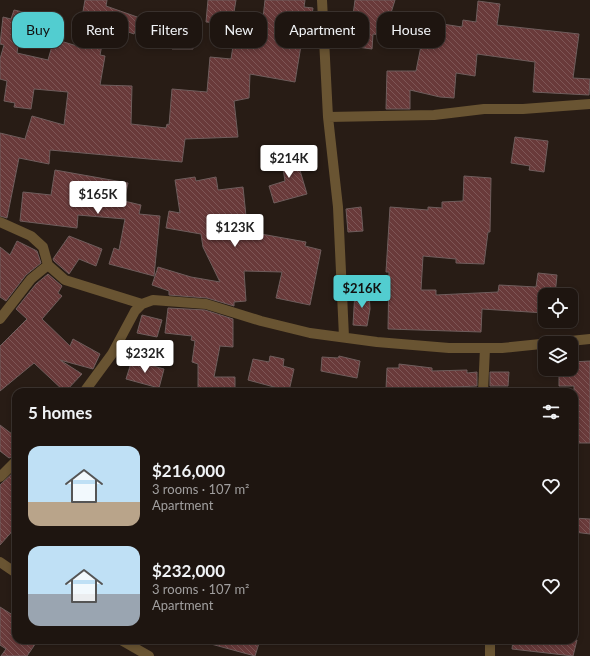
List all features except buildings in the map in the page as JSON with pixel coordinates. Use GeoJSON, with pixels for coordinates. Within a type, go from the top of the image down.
{"type":"FeatureCollection","features":[{"type":"Feature","properties":{"kind":"street"},"geometry":{"type":"LineString","coordinates":[[322,0],[328,117],[338,207],[344,337]]}},
{"type":"Feature","properties":{"kind":"street"},"geometry":{"type":"LineString","coordinates":[[328,117],[434,115],[484,109],[523,110],[590,104]]}},
{"type":"Feature","properties":{"kind":"street"},"geometry":{"type":"LineString","coordinates":[[0,222],[31,236],[43,247],[48,265],[64,280],[142,304]]}},
{"type":"Feature","properties":{"kind":"street"},"geometry":{"type":"LineString","coordinates":[[0,319],[31,279],[48,265]]}},
{"type":"Feature","properties":{"kind":"street"},"geometry":{"type":"LineString","coordinates":[[87,388],[112,354],[136,311],[142,304],[153,300],[206,304],[261,321],[310,332],[449,348],[502,348],[590,339]]}},
{"type":"Feature","properties":{"kind":"street"},"geometry":{"type":"LineString","coordinates":[[483,388],[486,348]]}},
{"type":"Feature","properties":{"kind":"street"},"geometry":{"type":"LineString","coordinates":[[0,477],[12,465]]}},
{"type":"Feature","properties":{"kind":"street"},"geometry":{"type":"LineString","coordinates":[[0,562],[12,570]]}},
{"type":"Feature","properties":{"kind":"street"},"geometry":{"type":"LineString","coordinates":[[127,644],[149,656]]}},
{"type":"Feature","properties":{"kind":"street"},"geometry":{"type":"LineString","coordinates":[[490,644],[490,656]]}}]}
